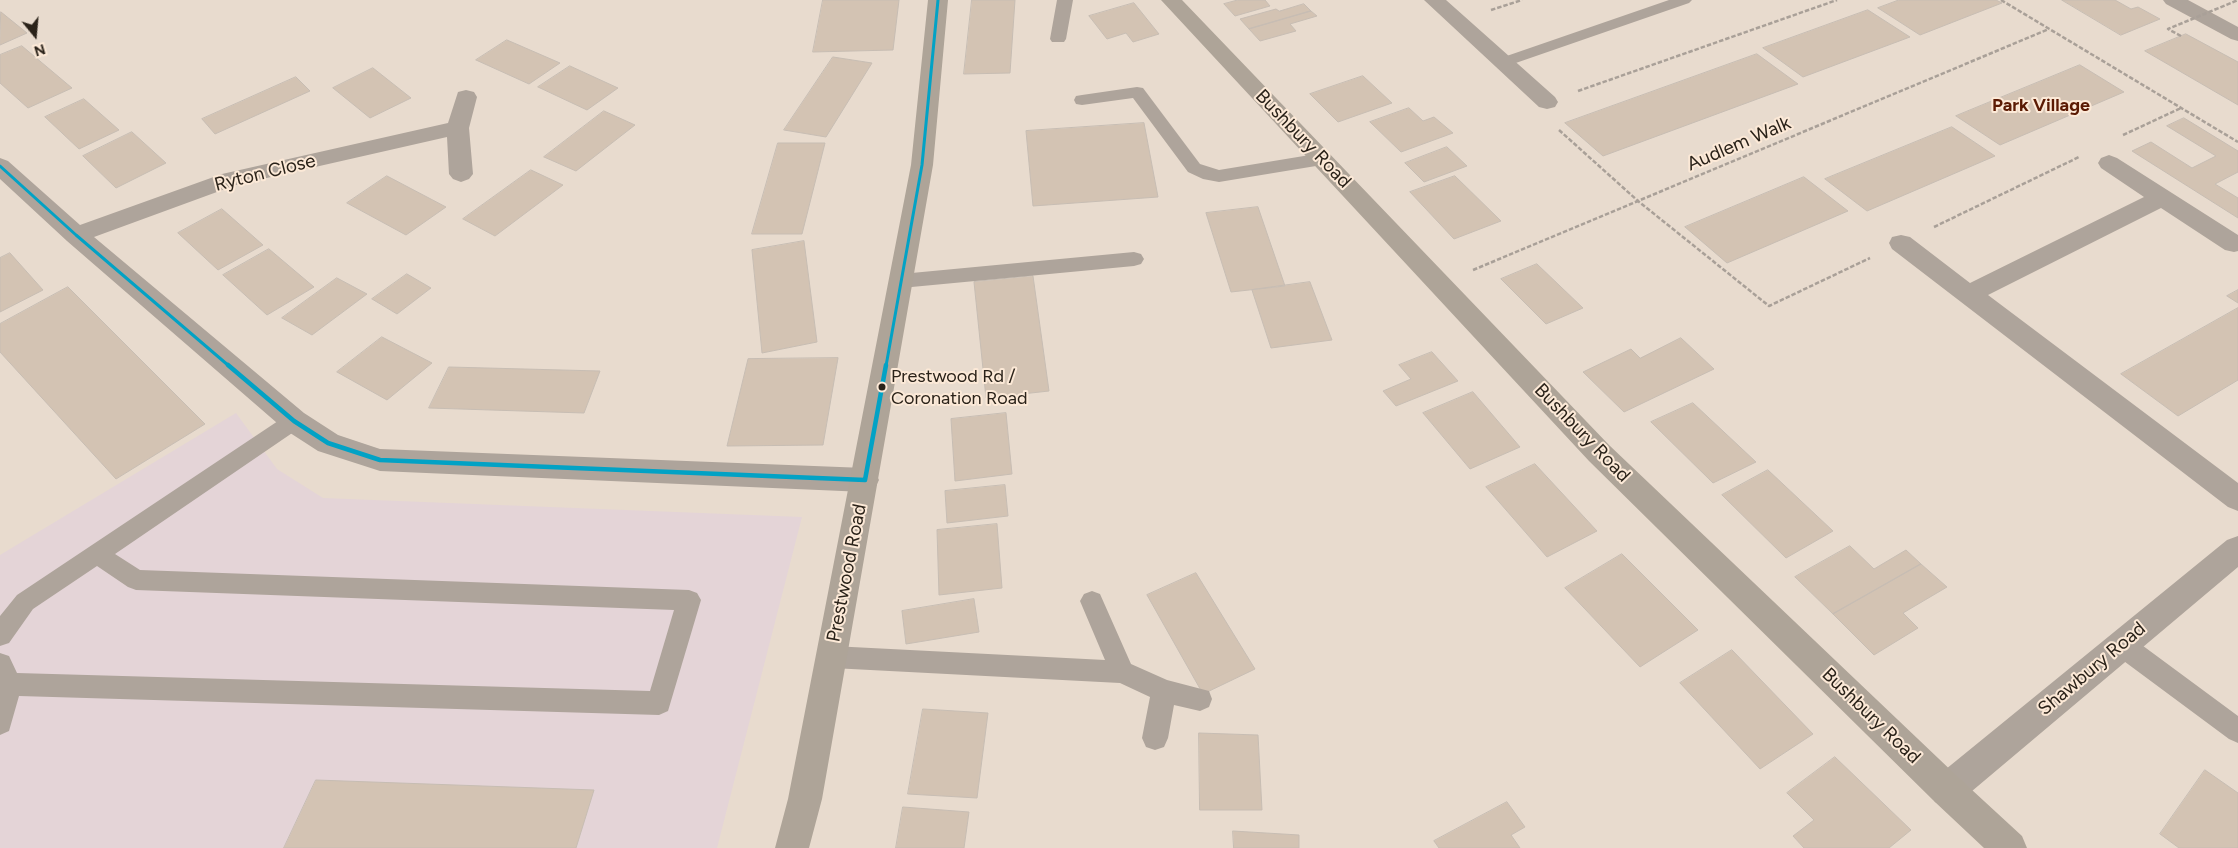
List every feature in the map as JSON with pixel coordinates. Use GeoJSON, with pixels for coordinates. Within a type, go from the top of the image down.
{"type":"FeatureCollection","features":[{"type":"Feature","properties":{"kind":"street","name":"Prestwood Road"},"geometry":{"type":"LineString","coordinates":[[792,848],[805,800],[922,165],[938,0]]}},
{"type":"Feature","properties":{"kind":"street","name":"Bushbury Road"},"geometry":{"type":"LineString","coordinates":[[1170,0],[1599,452],[1947,790],[2010,848]]}},
{"type":"Feature","properties":{"kind":"street"},"geometry":{"type":"LineString","coordinates":[[1434,0],[1548,102]]}},
{"type":"Feature","properties":{"kind":"street"},"geometry":{"type":"LineString","coordinates":[[2173,0],[2238,35]]}},
{"type":"Feature","properties":{"kind":"street"},"geometry":{"type":"LineString","coordinates":[[461,174],[458,128],[466,97]]}},
{"type":"Feature","properties":{"kind":"street","name":"Ryton Close"},"geometry":{"type":"LineString","coordinates":[[76,234],[230,179],[406,138],[458,128]]}},
{"type":"Feature","properties":{"kind":"street"},"geometry":{"type":"LineString","coordinates":[[2109,163],[2160,198],[2234,244]]}},
{"type":"Feature","properties":{"kind":"street"},"geometry":{"type":"LineString","coordinates":[[0,166],[76,234],[294,421],[328,443],[380,460],[865,480]]}},
{"type":"Feature","properties":{"kind":"street"},"geometry":{"type":"LineString","coordinates":[[1969,294],[2160,198]]}},
{"type":"Feature","properties":{"kind":"street"},"geometry":{"type":"LineString","coordinates":[[1901,243],[2238,499]]}},
{"type":"Feature","properties":{"kind":"street","name":"Shawbury Road"},"geometry":{"type":"LineString","coordinates":[[1947,790],[2238,549]]}},
{"type":"Feature","properties":{"kind":"lane"},"geometry":{"type":"LineString","coordinates":[[1058,39],[1065,0]]}},
{"type":"Feature","properties":{"kind":"lane"},"geometry":{"type":"LineString","coordinates":[[1504,62],[1684,0]]}},
{"type":"Feature","properties":{"kind":"lane"},"geometry":{"type":"LineString","coordinates":[[1082,100],[1137,92],[1194,168],[1209,175],[1219,176],[1322,159]]}},
{"type":"Feature","properties":{"kind":"lane"},"geometry":{"type":"LineString","coordinates":[[901,281],[1134,259]]}},
{"type":"Feature","properties":{"kind":"lane"},"geometry":{"type":"LineString","coordinates":[[0,635],[25,602],[294,421]]}},
{"type":"Feature","properties":{"kind":"lane"},"geometry":{"type":"LineString","coordinates":[[0,723],[5,674],[658,703],[689,600],[136,580],[96,553]]}},
{"type":"Feature","properties":{"kind":"lane"},"geometry":{"type":"LineString","coordinates":[[1092,602],[1122,672]]}},
{"type":"Feature","properties":{"kind":"lane"},"geometry":{"type":"LineString","coordinates":[[2122,645],[2238,731]]}},
{"type":"Feature","properties":{"kind":"lane"},"geometry":{"type":"LineString","coordinates":[[832,657],[1122,672],[1164,691],[1200,699]]}},
{"type":"Feature","properties":{"kind":"lane"},"geometry":{"type":"LineString","coordinates":[[1155,738],[1164,691]]}},
{"type":"Feature","properties":{"kind":"path"},"geometry":{"type":"LineString","coordinates":[[1837,0],[1534,108],[1638,201],[1768,306],[2084,154]]}},
{"type":"Feature","properties":{"kind":"path"},"geometry":{"type":"LineString","coordinates":[[2002,0],[2238,142]]}},
{"type":"Feature","properties":{"kind":"path"},"geometry":{"type":"LineString","coordinates":[[2181,36],[2168,28],[2238,0]]}},
{"type":"Feature","properties":{"kind":"path","name":"Audlem Walk"},"geometry":{"type":"LineString","coordinates":[[1438,284],[2049,29]]}},
{"type":"Feature","properties":{"kind":"path"},"geometry":{"type":"LineString","coordinates":[[2119,137],[2181,108]]}},
{"type":"Feature","properties":{"kind":"shaded area"},"geometry":{"type":"Polygon","coordinates":[[[236,413],[277,469],[323,498],[802,517],[717,848],[0,848],[0,555],[236,413]]]}},
{"type":"Feature","properties":{"kind":"building"},"geometry":{"type":"Polygon","coordinates":[[[823,0],[899,0],[893,50],[813,52],[823,0]]]}},
{"type":"Feature","properties":{"kind":"building"},"geometry":{"type":"Polygon","coordinates":[[[972,0],[1015,0],[1010,73],[964,74],[972,0]]]}},
{"type":"Feature","properties":{"kind":"building"},"geometry":{"type":"Polygon","coordinates":[[[1238,0],[1265,0],[1270,6],[1235,16],[1224,4],[1238,0]]]}},
{"type":"Feature","properties":{"kind":"building"},"geometry":{"type":"Polygon","coordinates":[[[1899,0],[1996,0],[2002,3],[1920,35],[1878,8],[1899,0]]]}},
{"type":"Feature","properties":{"kind":"building"},"geometry":{"type":"Polygon","coordinates":[[[2062,0],[2115,0],[2131,9],[2138,7],[2160,19],[2121,35],[2062,0]]]}},
{"type":"Feature","properties":{"kind":"building"},"geometry":{"type":"Polygon","coordinates":[[[1134,3],[1159,34],[1133,42],[1126,33],[1107,39],[1089,16],[1134,3]]]}},
{"type":"Feature","properties":{"kind":"building"},"geometry":{"type":"Polygon","coordinates":[[[1304,4],[1311,11],[1249,29],[1240,19],[1276,9],[1279,11],[1304,4]]]}},
{"type":"Feature","properties":{"kind":"building"},"geometry":{"type":"Polygon","coordinates":[[[1868,10],[1910,37],[1803,77],[1763,48],[1868,10]]]}},
{"type":"Feature","properties":{"kind":"building"},"geometry":{"type":"Polygon","coordinates":[[[1311,11],[1317,16],[1290,24],[1296,31],[1260,41],[1249,29],[1311,11]]]}},
{"type":"Feature","properties":{"kind":"building"},"geometry":{"type":"Polygon","coordinates":[[[1,12],[27,33],[0,45],[1,12]]]}},
{"type":"Feature","properties":{"kind":"building"},"geometry":{"type":"Polygon","coordinates":[[[2186,34],[2238,62],[2238,105],[2145,51],[2186,34]]]}},
{"type":"Feature","properties":{"kind":"building"},"geometry":{"type":"Polygon","coordinates":[[[507,40],[560,63],[529,84],[476,60],[507,40]]]}},
{"type":"Feature","properties":{"kind":"building"},"geometry":{"type":"Polygon","coordinates":[[[22,46],[72,88],[28,108],[0,83],[0,55],[22,46]]]}},
{"type":"Feature","properties":{"kind":"building"},"geometry":{"type":"Polygon","coordinates":[[[1757,54],[1798,84],[1603,156],[1565,123],[1757,54]]]}},
{"type":"Feature","properties":{"kind":"building"},"geometry":{"type":"Polygon","coordinates":[[[833,57],[872,63],[826,137],[784,130],[833,57]]]}},
{"type":"Feature","properties":{"kind":"building"},"geometry":{"type":"Polygon","coordinates":[[[2080,65],[2124,92],[2000,145],[1956,116],[2080,65]]]}},
{"type":"Feature","properties":{"kind":"building"},"geometry":{"type":"Polygon","coordinates":[[[570,66],[618,88],[587,110],[538,87],[570,66]]]}},
{"type":"Feature","properties":{"kind":"building"},"geometry":{"type":"Polygon","coordinates":[[[373,68],[411,98],[370,118],[333,88],[373,68]]]}},
{"type":"Feature","properties":{"kind":"building"},"geometry":{"type":"Polygon","coordinates":[[[1363,76],[1392,103],[1338,122],[1310,94],[1363,76]]]}},
{"type":"Feature","properties":{"kind":"building"},"geometry":{"type":"Polygon","coordinates":[[[296,77],[310,91],[215,134],[202,119],[296,77]]]}},
{"type":"Feature","properties":{"kind":"building"},"geometry":{"type":"Polygon","coordinates":[[[84,99],[119,130],[79,149],[45,117],[84,99]]]}},
{"type":"Feature","properties":{"kind":"building"},"geometry":{"type":"Polygon","coordinates":[[[1409,108],[1423,121],[1434,117],[1453,133],[1401,152],[1370,122],[1409,108]]]}},
{"type":"Feature","properties":{"kind":"building"},"geometry":{"type":"Polygon","coordinates":[[[604,111],[635,125],[576,171],[544,157],[604,111]]]}},
{"type":"Feature","properties":{"kind":"building"},"geometry":{"type":"Polygon","coordinates":[[[2184,118],[2238,151],[2238,172],[2215,184],[2238,198],[2238,218],[2132,151],[2151,142],[2192,168],[2216,156],[2167,126],[2184,118]]]}},
{"type":"Feature","properties":{"kind":"building"},"geometry":{"type":"Polygon","coordinates":[[[1144,123],[1158,197],[1033,206],[1026,131],[1144,123]]]}},
{"type":"Feature","properties":{"kind":"building"},"geometry":{"type":"Polygon","coordinates":[[[1952,127],[1995,156],[1867,211],[1825,179],[1952,127]]]}},
{"type":"Feature","properties":{"kind":"building"},"geometry":{"type":"Polygon","coordinates":[[[132,132],[166,163],[116,188],[83,156],[132,132]]]}},
{"type":"Feature","properties":{"kind":"building"},"geometry":{"type":"Polygon","coordinates":[[[778,143],[825,143],[802,234],[752,234],[778,143]]]}},
{"type":"Feature","properties":{"kind":"building"},"geometry":{"type":"Polygon","coordinates":[[[1447,147],[1467,166],[1424,182],[1405,163],[1447,147]]]}},
{"type":"Feature","properties":{"kind":"building"},"geometry":{"type":"Polygon","coordinates":[[[531,170],[563,185],[495,236],[463,219],[531,170]]]}},
{"type":"Feature","properties":{"kind":"building"},"geometry":{"type":"Polygon","coordinates":[[[387,176],[446,207],[406,235],[347,203],[387,176]]]}},
{"type":"Feature","properties":{"kind":"building"},"geometry":{"type":"Polygon","coordinates":[[[1455,176],[1501,221],[1454,239],[1410,192],[1455,176]]]}},
{"type":"Feature","properties":{"kind":"building"},"geometry":{"type":"Polygon","coordinates":[[[1804,177],[1848,211],[1727,263],[1685,227],[1804,177]]]}},
{"type":"Feature","properties":{"kind":"building"},"geometry":{"type":"Polygon","coordinates":[[[1258,207],[1285,286],[1231,292],[1206,213],[1258,207]]]}},
{"type":"Feature","properties":{"kind":"building"},"geometry":{"type":"Polygon","coordinates":[[[222,209],[263,245],[218,270],[178,233],[222,209]]]}},
{"type":"Feature","properties":{"kind":"building"},"geometry":{"type":"Polygon","coordinates":[[[804,241],[817,342],[762,353],[752,250],[804,241]]]}},
{"type":"Feature","properties":{"kind":"building"},"geometry":{"type":"Polygon","coordinates":[[[269,249],[314,287],[267,315],[223,275],[269,249]]]}},
{"type":"Feature","properties":{"kind":"building"},"geometry":{"type":"Polygon","coordinates":[[[10,253],[43,290],[0,312],[0,258],[10,253]]]}},
{"type":"Feature","properties":{"kind":"building"},"geometry":{"type":"Polygon","coordinates":[[[1537,264],[1583,308],[1546,324],[1501,279],[1537,264]]]}},
{"type":"Feature","properties":{"kind":"building"},"geometry":{"type":"Polygon","coordinates":[[[407,274],[431,288],[397,314],[372,299],[407,274]]]}},
{"type":"Feature","properties":{"kind":"building"},"geometry":{"type":"Polygon","coordinates":[[[1033,276],[1049,391],[986,398],[974,282],[1033,276]]]}},
{"type":"Feature","properties":{"kind":"building"},"geometry":{"type":"Polygon","coordinates":[[[337,278],[367,294],[312,335],[282,318],[337,278]]]}},
{"type":"Feature","properties":{"kind":"building"},"geometry":{"type":"Polygon","coordinates":[[[1310,282],[1332,340],[1271,348],[1252,290],[1310,282]]]}},
{"type":"Feature","properties":{"kind":"building"},"geometry":{"type":"Polygon","coordinates":[[[68,287],[205,424],[116,479],[0,352],[0,324],[68,287]]]}},
{"type":"Feature","properties":{"kind":"building"},"geometry":{"type":"Polygon","coordinates":[[[2238,290],[2238,303],[2227,296],[2238,290]]]}},
{"type":"Feature","properties":{"kind":"building"},"geometry":{"type":"Polygon","coordinates":[[[2238,308],[2238,380],[2178,416],[2121,374],[2238,308]]]}},
{"type":"Feature","properties":{"kind":"building"},"geometry":{"type":"Polygon","coordinates":[[[382,337],[432,363],[387,400],[337,372],[382,337]]]}},
{"type":"Feature","properties":{"kind":"building"},"geometry":{"type":"Polygon","coordinates":[[[1681,338],[1714,369],[1624,412],[1583,372],[1631,349],[1640,358],[1681,338]]]}},
{"type":"Feature","properties":{"kind":"building"},"geometry":{"type":"Polygon","coordinates":[[[1432,352],[1458,381],[1396,406],[1383,391],[1411,379],[1399,365],[1432,352]]]}},
{"type":"Feature","properties":{"kind":"building"},"geometry":{"type":"Polygon","coordinates":[[[838,358],[823,445],[727,446],[748,359],[838,358]]]}},
{"type":"Feature","properties":{"kind":"building"},"geometry":{"type":"Polygon","coordinates":[[[449,367],[600,371],[584,413],[429,408],[449,367]]]}},
{"type":"Feature","properties":{"kind":"building"},"geometry":{"type":"Polygon","coordinates":[[[1473,392],[1520,447],[1470,469],[1423,413],[1473,392]]]}},
{"type":"Feature","properties":{"kind":"building"},"geometry":{"type":"Polygon","coordinates":[[[1693,403],[1756,462],[1713,483],[1651,422],[1693,403]]]}},
{"type":"Feature","properties":{"kind":"building"},"geometry":{"type":"Polygon","coordinates":[[[1006,413],[1012,474],[955,481],[951,419],[1006,413]]]}},
{"type":"Feature","properties":{"kind":"building"},"geometry":{"type":"Polygon","coordinates":[[[1535,464],[1597,531],[1547,557],[1486,487],[1535,464]]]}},
{"type":"Feature","properties":{"kind":"building"},"geometry":{"type":"Polygon","coordinates":[[[1768,470],[1833,531],[1786,558],[1722,495],[1768,470]]]}},
{"type":"Feature","properties":{"kind":"building"},"geometry":{"type":"Polygon","coordinates":[[[1005,485],[1008,516],[947,523],[945,491],[1005,485]]]}},
{"type":"Feature","properties":{"kind":"building"},"geometry":{"type":"Polygon","coordinates":[[[997,524],[1002,588],[939,595],[937,530],[997,524]]]}},
{"type":"Feature","properties":{"kind":"building"},"geometry":{"type":"Polygon","coordinates":[[[1850,546],[1874,569],[1906,550],[1921,564],[1833,614],[1795,577],[1850,546]]]}},
{"type":"Feature","properties":{"kind":"building"},"geometry":{"type":"Polygon","coordinates":[[[1622,554],[1698,630],[1640,667],[1565,588],[1622,554]]]}},
{"type":"Feature","properties":{"kind":"building"},"geometry":{"type":"Polygon","coordinates":[[[1921,564],[1947,587],[1903,613],[1918,628],[1874,655],[1833,614],[1921,564]]]}},
{"type":"Feature","properties":{"kind":"building"},"geometry":{"type":"Polygon","coordinates":[[[1196,573],[1255,669],[1203,694],[1147,595],[1196,573]]]}},
{"type":"Feature","properties":{"kind":"building"},"geometry":{"type":"Polygon","coordinates":[[[974,599],[979,632],[906,644],[902,611],[974,599]]]}},
{"type":"Feature","properties":{"kind":"building"},"geometry":{"type":"Polygon","coordinates":[[[1732,650],[1813,734],[1760,769],[1680,683],[1732,650]]]}},
{"type":"Feature","properties":{"kind":"building"},"geometry":{"type":"Polygon","coordinates":[[[923,709],[988,713],[977,798],[908,794],[923,709]]]}},
{"type":"Feature","properties":{"kind":"building"},"geometry":{"type":"Polygon","coordinates":[[[1199,733],[1258,735],[1262,810],[1200,810],[1199,733]]]}},
{"type":"Feature","properties":{"kind":"building"},"geometry":{"type":"Polygon","coordinates":[[[1835,757],[1911,830],[1889,848],[1804,848],[1793,836],[1814,820],[1787,793],[1835,757]]]}},
{"type":"Feature","properties":{"kind":"building"},"geometry":{"type":"Polygon","coordinates":[[[2205,770],[2238,793],[2238,848],[2179,848],[2160,834],[2205,770]]]}},
{"type":"Feature","properties":{"kind":"building"},"geometry":{"type":"Polygon","coordinates":[[[316,780],[594,790],[576,848],[284,848],[316,780]]]}},
{"type":"Feature","properties":{"kind":"building"},"geometry":{"type":"Polygon","coordinates":[[[1507,802],[1525,827],[1511,835],[1520,848],[1439,848],[1434,841],[1507,802]]]}},
{"type":"Feature","properties":{"kind":"building"},"geometry":{"type":"Polygon","coordinates":[[[903,807],[969,812],[964,848],[896,848],[903,807]]]}},
{"type":"Feature","properties":{"kind":"building"},"geometry":{"type":"Polygon","coordinates":[[[1233,831],[1299,835],[1299,848],[1234,848],[1233,831]]]}},
{"type":"Feature","properties":{"kind":"transit line"},"geometry":{"type":"LineString","coordinates":[[865,480],[922,165],[938,0]]}},
{"type":"Feature","properties":{"kind":"transit line"},"geometry":{"type":"LineString","coordinates":[[0,166],[76,235],[294,421],[328,443],[380,460],[865,480]]}},
{"type":"Feature","properties":{"kind":"place","name":"Prestwood Rd / Coronation Road"},"geometry":{"type":"Point","coordinates":[882,387]}},
{"type":"Feature","properties":{"kind":"district","name":"Park Village"},"geometry":{"type":"Point","coordinates":[2041,106]}}]}
